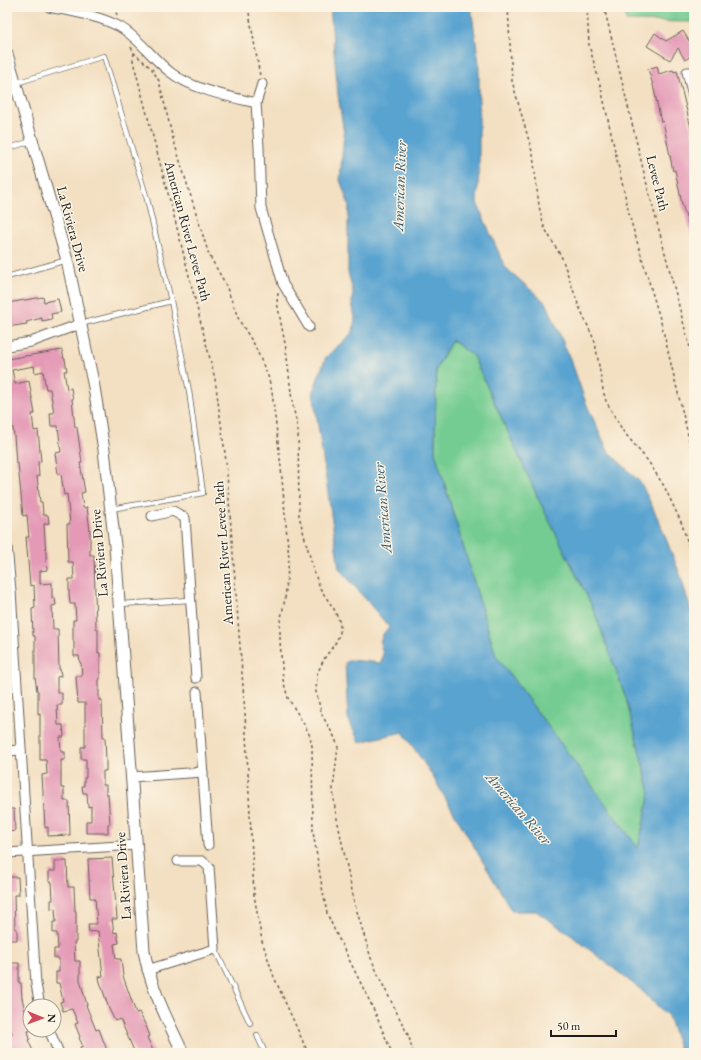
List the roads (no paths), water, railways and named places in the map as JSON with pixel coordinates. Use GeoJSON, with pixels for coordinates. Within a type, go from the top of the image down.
{"type":"FeatureCollection","features":[{"type":"Feature","properties":{"kind":"street"},"geometry":{"type":"LineString","coordinates":[[49,7],[104,19],[121,27],[170,73],[190,83],[223,96],[256,103]]}},
{"type":"Feature","properties":{"kind":"street","name":"La Riviera Drive"},"geometry":{"type":"LineString","coordinates":[[7,54],[67,260],[95,394],[111,509],[144,951],[147,970],[157,1000],[183,1053]]}},
{"type":"Feature","properties":{"kind":"street"},"geometry":{"type":"LineString","coordinates":[[694,72],[687,72],[694,100]]}},
{"type":"Feature","properties":{"kind":"street"},"geometry":{"type":"LineString","coordinates":[[262,84],[256,103],[260,208],[283,284],[308,327]]}},
{"type":"Feature","properties":{"kind":"street"},"geometry":{"type":"LineString","coordinates":[[7,346],[31,342],[80,324]]}},
{"type":"Feature","properties":{"kind":"street"},"geometry":{"type":"LineString","coordinates":[[152,516],[173,511],[185,518],[196,678]]}},
{"type":"Feature","properties":{"kind":"street"},"geometry":{"type":"LineString","coordinates":[[7,546],[11,647],[21,750],[36,984],[39,998]]}},
{"type":"Feature","properties":{"kind":"street"},"geometry":{"type":"LineString","coordinates":[[197,692],[208,845]]}},
{"type":"Feature","properties":{"kind":"street"},"geometry":{"type":"LineString","coordinates":[[7,751],[21,750]]}},
{"type":"Feature","properties":{"kind":"street"},"geometry":{"type":"LineString","coordinates":[[131,777],[203,772]]}},
{"type":"Feature","properties":{"kind":"street"},"geometry":{"type":"LineString","coordinates":[[7,853],[136,845]]}},
{"type":"Feature","properties":{"kind":"street"},"geometry":{"type":"LineString","coordinates":[[147,970],[215,949],[209,867],[202,861],[178,861]]}},
{"type":"Feature","properties":{"kind":"street"},"geometry":{"type":"LineString","coordinates":[[52,1038],[59,1053]]}},
{"type":"Feature","properties":{"kind":"lane"},"geometry":{"type":"LineString","coordinates":[[16,83],[104,56],[147,199],[171,300],[189,391],[203,493],[111,509]]}},
{"type":"Feature","properties":{"kind":"lane"},"geometry":{"type":"LineString","coordinates":[[7,149],[33,140]]}},
{"type":"Feature","properties":{"kind":"lane"},"geometry":{"type":"LineString","coordinates":[[7,277],[67,260]]}},
{"type":"Feature","properties":{"kind":"lane"},"geometry":{"type":"LineString","coordinates":[[80,324],[171,300]]}},
{"type":"Feature","properties":{"kind":"lane"},"geometry":{"type":"LineString","coordinates":[[119,604],[190,600]]}},
{"type":"Feature","properties":{"kind":"lane"},"geometry":{"type":"LineString","coordinates":[[215,949],[250,1023]]}},
{"type":"Feature","properties":{"kind":"lane"},"geometry":{"type":"LineString","coordinates":[[257,1035],[266,1053]]}},
{"type":"Feature","properties":{"kind":"water","name":"American River"},"geometry":{"type":"Polygon","coordinates":[[[330,7],[471,7],[479,63],[479,168],[477,203],[505,267],[547,304],[573,366],[586,403],[608,451],[641,483],[659,521],[681,577],[694,621],[694,1053],[681,1053],[668,1016],[640,989],[572,936],[536,911],[512,911],[430,772],[403,732],[359,742],[348,718],[345,663],[350,660],[381,663],[383,654],[380,643],[383,634],[389,627],[339,568],[313,391],[326,357],[353,332],[355,317],[352,303],[353,292],[348,272],[349,205],[340,180],[344,133],[338,95],[330,7]],[[452,340],[436,369],[435,452],[496,656],[638,848],[650,793],[626,698],[593,608],[539,500],[473,356],[452,340]]]}}]}
